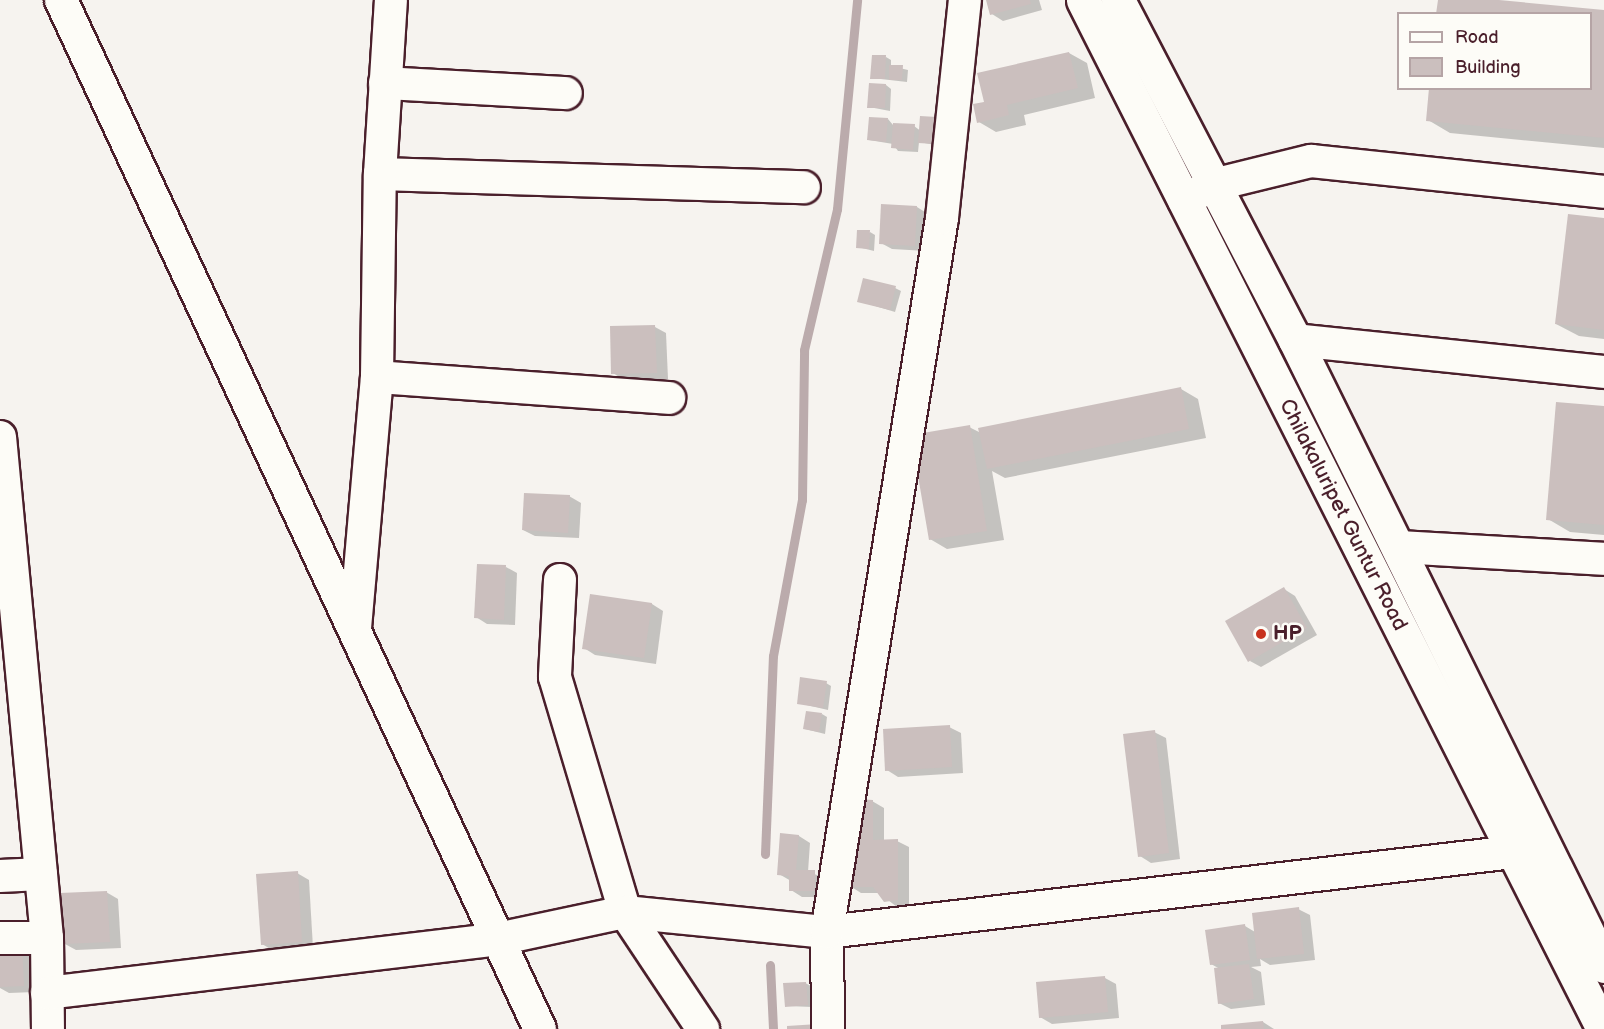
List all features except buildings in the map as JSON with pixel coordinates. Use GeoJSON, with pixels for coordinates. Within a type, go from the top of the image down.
{"type":"FeatureCollection","features":[{"type":"Feature","properties":{"kind":"highway","name":"Chilakaluripet Guntur Road"},"geometry":{"type":"LineString","coordinates":[[1083,0],[1603,1029]]}},
{"type":"Feature","properties":{"kind":"highway","name":"Chilakaluripet Guntur Road"},"geometry":{"type":"LineString","coordinates":[[1118,0],[1295,340],[1604,966]]}},
{"type":"Feature","properties":{"kind":"street"},"geometry":{"type":"LineString","coordinates":[[61,0],[540,1029]]}},
{"type":"Feature","properties":{"kind":"street"},"geometry":{"type":"LineString","coordinates":[[355,631],[377,378],[380,174],[391,0]]}},
{"type":"Feature","properties":{"kind":"street"},"geometry":{"type":"LineString","coordinates":[[828,1029],[827,932],[942,218],[965,0]]}},
{"type":"Feature","properties":{"kind":"street"},"geometry":{"type":"LineString","coordinates":[[385,83],[566,93]]}},
{"type":"Feature","properties":{"kind":"street"},"geometry":{"type":"LineString","coordinates":[[1184,200],[1213,185],[1311,161],[1604,192]]}},
{"type":"Feature","properties":{"kind":"street"},"geometry":{"type":"LineString","coordinates":[[380,174],[804,187]]}},
{"type":"Feature","properties":{"kind":"street"},"geometry":{"type":"LineString","coordinates":[[1295,340],[1604,372]]}},
{"type":"Feature","properties":{"kind":"street"},"geometry":{"type":"LineString","coordinates":[[377,378],[669,398]]}},
{"type":"Feature","properties":{"kind":"street"},"geometry":{"type":"LineString","coordinates":[[0,437],[47,938],[48,1029]]}},
{"type":"Feature","properties":{"kind":"street"},"geometry":{"type":"LineString","coordinates":[[1398,547],[1604,559]]}},
{"type":"Feature","properties":{"kind":"street"},"geometry":{"type":"LineString","coordinates":[[560,580],[555,677],[625,912],[703,1029]]}},
{"type":"Feature","properties":{"kind":"street"},"geometry":{"type":"LineString","coordinates":[[47,993],[498,939],[625,912],[827,932],[1513,852]]}},
{"type":"Feature","properties":{"kind":"street"},"geometry":{"type":"LineString","coordinates":[[0,876],[41,874]]}},
{"type":"Feature","properties":{"kind":"street"},"geometry":{"type":"LineString","coordinates":[[0,938],[47,938]]}},
{"type":"Feature","properties":{"kind":"waterway"},"geometry":{"type":"LineString","coordinates":[[765,854],[773,656],[802,500],[804,350],[837,209],[857,0]]}},
{"type":"Feature","properties":{"kind":"waterway"},"geometry":{"type":"LineString","coordinates":[[770,965],[773,1029]]}},
{"type":"Feature","properties":{"kind":"place","name":"HP"},"geometry":{"type":"Point","coordinates":[1261,634]}}]}
